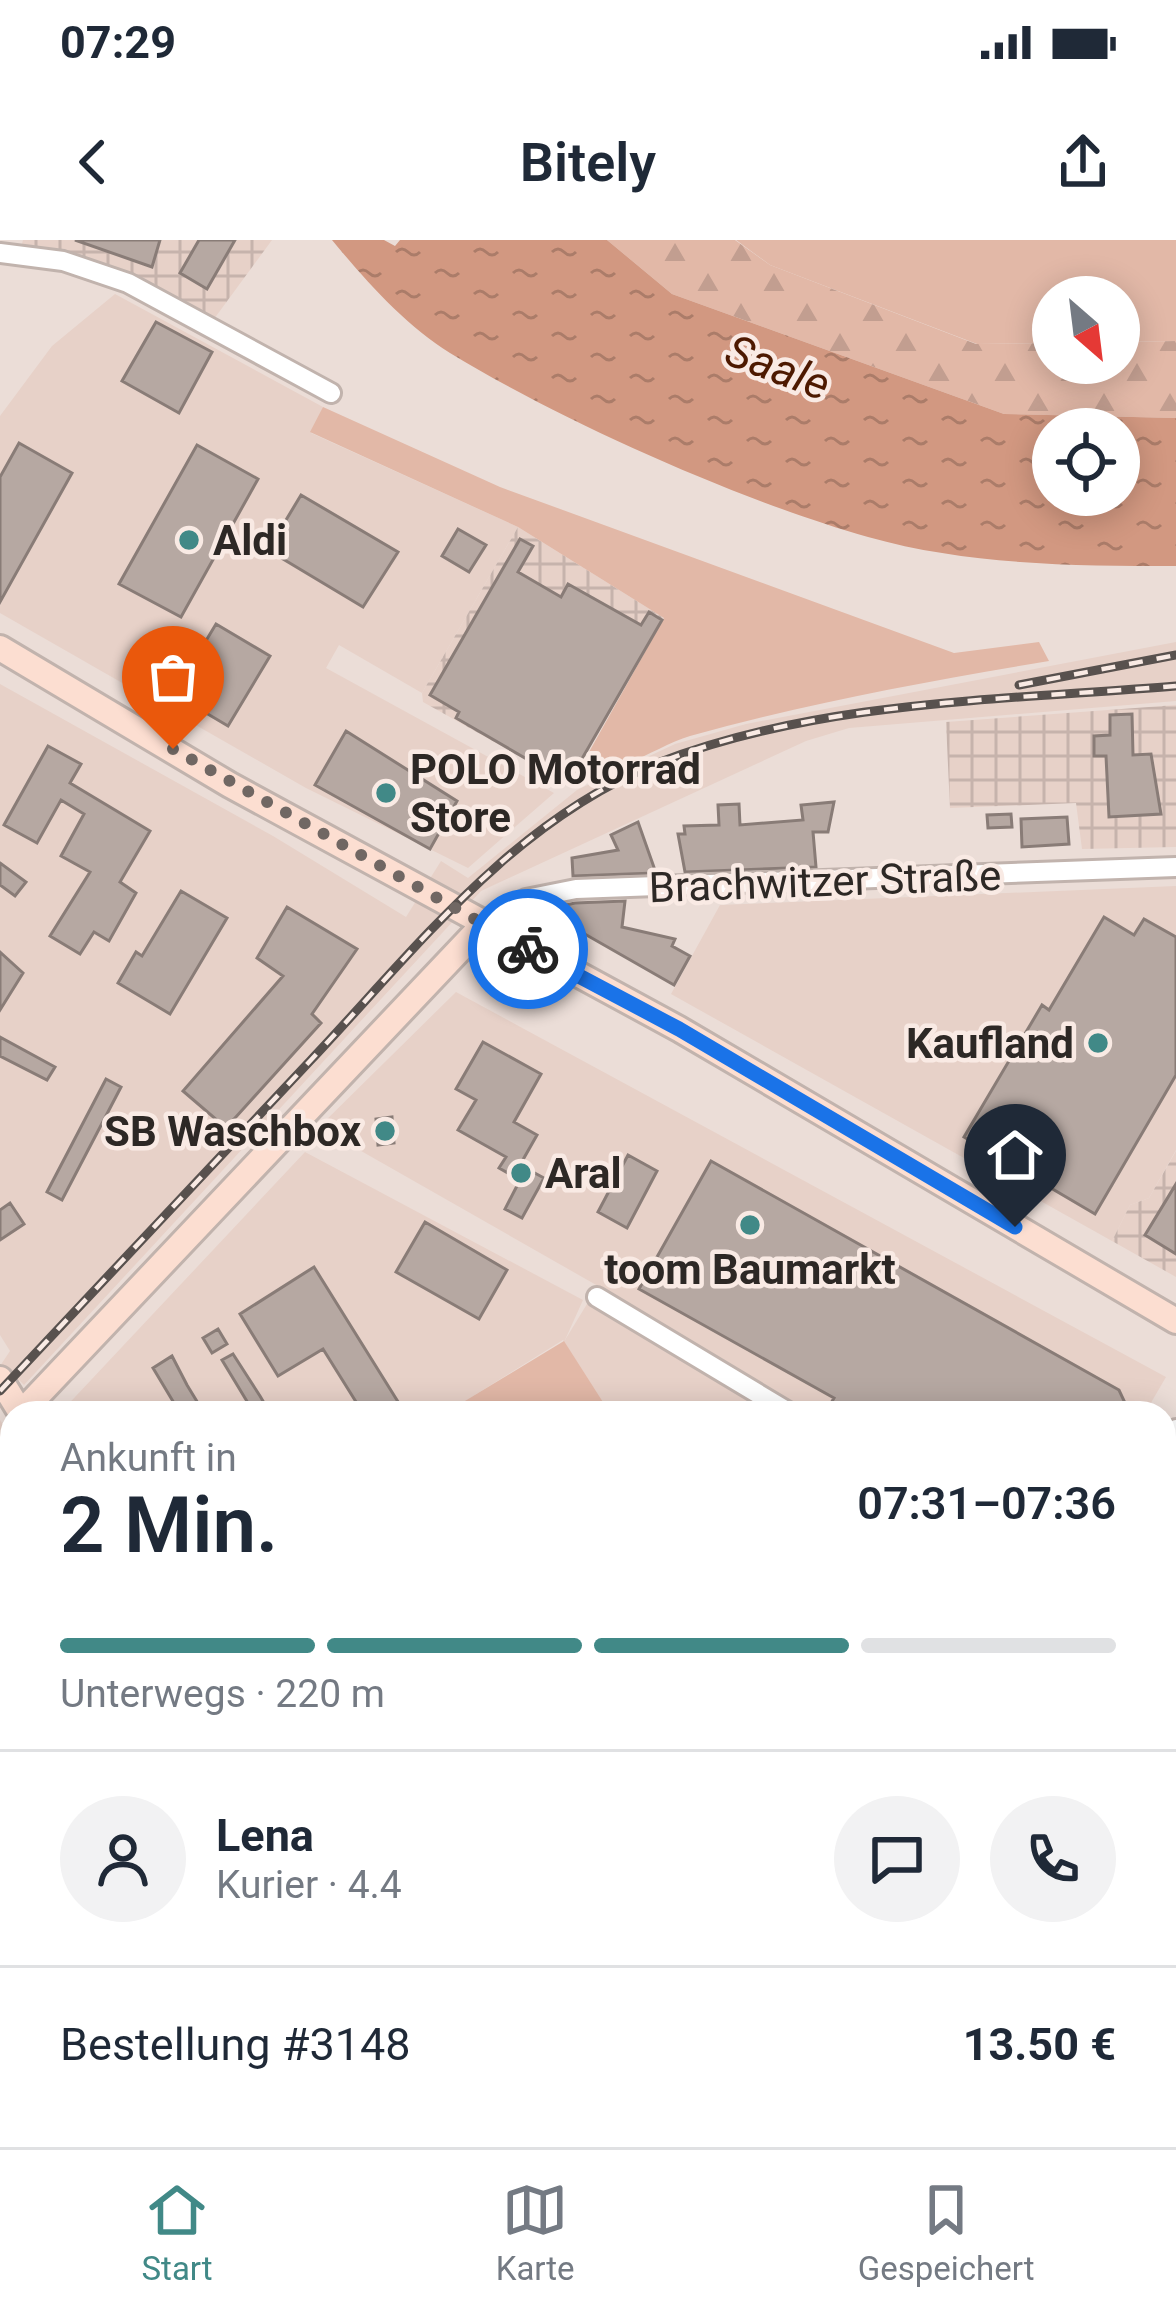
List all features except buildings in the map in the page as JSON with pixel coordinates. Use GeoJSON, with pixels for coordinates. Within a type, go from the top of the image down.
{"type":"FeatureCollection","features":[{"type":"Feature","properties":{"kind":"main road"},"geometry":{"type":"LineString","coordinates":[[0,648],[230,785],[679,1029],[1176,1321]]}},
{"type":"Feature","properties":{"kind":"main road"},"geometry":{"type":"LineString","coordinates":[[32,1401],[482,925]]}},
{"type":"Feature","properties":{"kind":"street"},"geometry":{"type":"LineString","coordinates":[[0,253],[62,261],[128,283],[331,393]]}},
{"type":"Feature","properties":{"kind":"street","name":"Brachwitzer Straße"},"geometry":{"type":"LineString","coordinates":[[482,925],[526,898],[576,889],[1176,867]]}},
{"type":"Feature","properties":{"kind":"street"},"geometry":{"type":"LineString","coordinates":[[597,1297],[770,1401]]}},
{"type":"Feature","properties":{"kind":"shaded area"},"geometry":{"type":"Polygon","coordinates":[[[23,240],[272,240],[214,319],[128,283],[19,255],[23,240]]]}},
{"type":"Feature","properties":{"kind":"shaded area"},"geometry":{"type":"Polygon","coordinates":[[[115,294],[323,407],[311,433],[518,527],[422,693],[339,645],[326,668],[554,793],[468,868],[306,788],[0,613],[0,416],[52,346],[115,294]]]}},
{"type":"Feature","properties":{"kind":"shaded area"},"geometry":{"type":"Polygon","coordinates":[[[518,527],[664,618],[569,784],[423,702],[422,693],[518,527]]]}},
{"type":"Feature","properties":{"kind":"shaded area"},"geometry":{"type":"Polygon","coordinates":[[[1176,642],[1176,701],[849,728],[806,741],[481,891],[24,1385],[19,1380],[0,1401],[0,1366],[10,1351],[0,1335],[0,684],[273,836],[406,917],[441,861],[468,878],[577,790],[675,744],[746,724],[1176,642]]]}},
{"type":"Feature","properties":{"kind":"shaded area"},"geometry":{"type":"Polygon","coordinates":[[[1176,705],[1176,847],[1082,849],[1076,803],[950,808],[946,722],[1176,705]]]}},
{"type":"Feature","properties":{"kind":"shaded area"},"geometry":{"type":"Polygon","coordinates":[[[1176,886],[1176,1150],[1149,1198],[1130,1205],[1112,1241],[671,994],[720,905],[1176,886]]]}},
{"type":"Feature","properties":{"kind":"shaded area"},"geometry":{"type":"Polygon","coordinates":[[[456,992],[1166,1377],[1152,1401],[602,1401],[563,1340],[465,1401],[71,1401],[305,1152],[583,1300],[565,1340],[598,1286],[319,1127],[456,992]]]}},
{"type":"Feature","properties":{"kind":"shaded area"},"geometry":{"type":"Polygon","coordinates":[[[1176,1151],[1176,1277],[1112,1241],[1130,1205],[1149,1198],[1176,1151]]]}},
{"type":"Feature","properties":{"kind":"green space"},"geometry":{"type":"Polygon","coordinates":[[[607,240],[735,240],[770,265],[976,344],[1032,343],[1032,384],[1140,384],[1140,342],[1176,341],[1176,418],[1140,417],[1140,408],[1032,408],[1032,415],[1004,414],[672,294],[607,240]]]}},
{"type":"Feature","properties":{"kind":"green space"},"geometry":{"type":"Polygon","coordinates":[[[736,240],[1176,240],[1176,341],[1140,342],[1140,276],[1032,276],[1032,343],[977,344],[770,265],[736,240]]]}},
{"type":"Feature","properties":{"kind":"green space"},"geometry":{"type":"Polygon","coordinates":[[[323,407],[500,487],[954,653],[1039,642],[1049,661],[779,713],[690,736],[606,770],[579,770],[664,618],[518,527],[310,432],[323,407]]]}},
{"type":"Feature","properties":{"kind":"green space"},"geometry":{"type":"Polygon","coordinates":[[[564,1341],[602,1401],[465,1401],[564,1341]]]}},
{"type":"Feature","properties":{"kind":"water","name":"Saale"},"geometry":{"type":"Polygon","coordinates":[[[332,240],[384,240],[395,246],[400,240],[607,240],[672,294],[1004,414],[1032,415],[1032,516],[1140,516],[1140,417],[1176,418],[1176,566],[982,558],[905,546],[818,522],[710,481],[545,406],[434,342],[372,286],[332,240]]]}},
{"type":"Feature","properties":{"kind":"railway"},"geometry":{"type":"LineString","coordinates":[[1019,685],[1176,655]]}},
{"type":"Feature","properties":{"kind":"railway"},"geometry":{"type":"LineString","coordinates":[[0,1391],[469,892],[557,818],[605,788],[658,763],[783,726],[914,706],[1176,686]]}},
{"type":"Feature","properties":{"kind":"way so far"},"geometry":{"type":"LineString","coordinates":[[173,749],[528,949]]}},
{"type":"Feature","properties":{"kind":"place","name":"Aldi"},"geometry":{"type":"Point","coordinates":[189,540]}},
{"type":"Feature","properties":{"kind":"place","name":"POLO Motorrad Store"},"geometry":{"type":"Point","coordinates":[386,793]}},
{"type":"Feature","properties":{"kind":"place","name":"Kaufland"},"geometry":{"type":"Point","coordinates":[1098,1043]}},
{"type":"Feature","properties":{"kind":"place","name":"SB Waschbox"},"geometry":{"type":"Point","coordinates":[385,1131]}},
{"type":"Feature","properties":{"kind":"place","name":"Aral"},"geometry":{"type":"Point","coordinates":[521,1173]}},
{"type":"Feature","properties":{"kind":"place","name":"toom Baumarkt"},"geometry":{"type":"Point","coordinates":[750,1225]}},
{"type":"Feature","properties":{"kind":"route"},"geometry":{"type":"LineString","coordinates":[[528,949],[679,1029],[1015,1227]]}}]}
